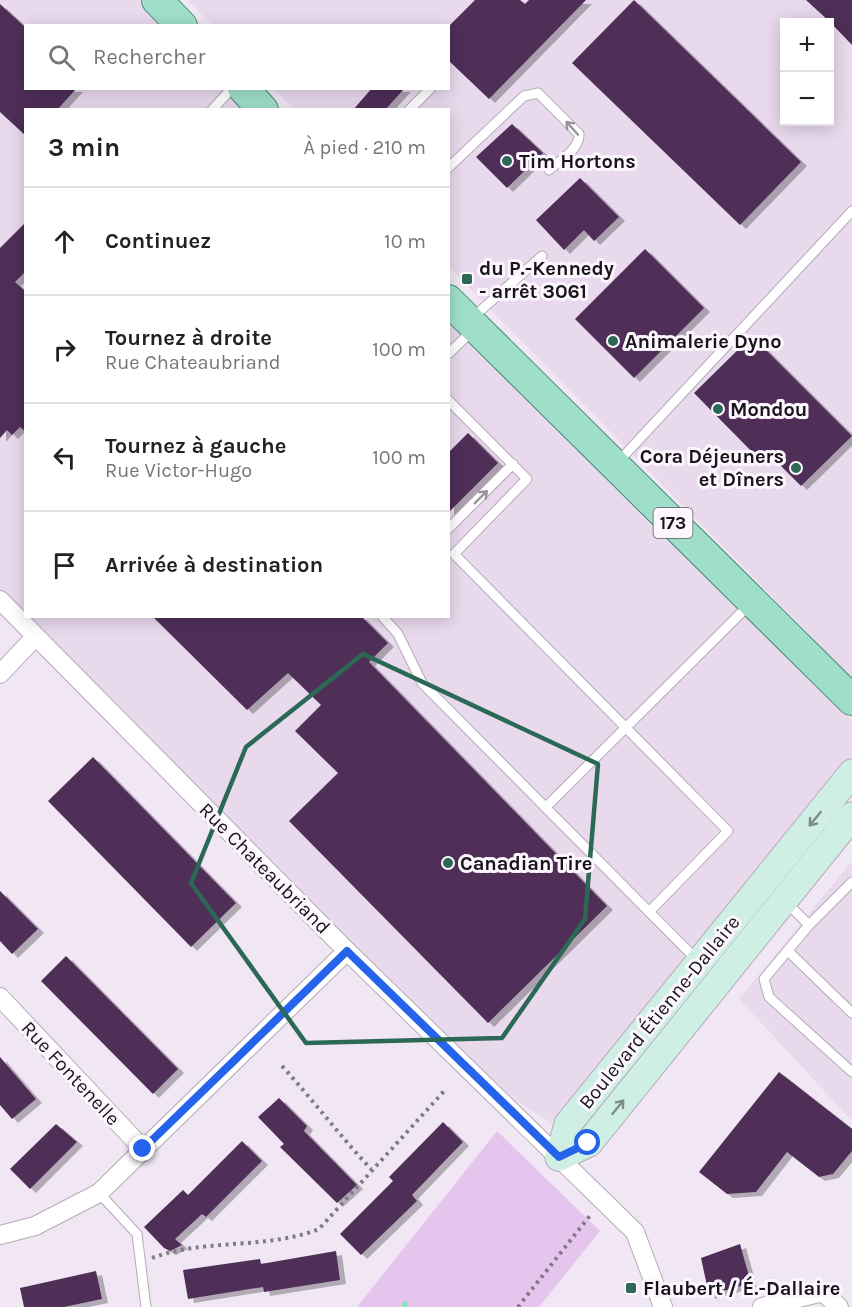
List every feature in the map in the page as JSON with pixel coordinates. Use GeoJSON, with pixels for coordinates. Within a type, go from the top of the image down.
{"type":"FeatureCollection","features":[{"type":"Feature","properties":{"kind":"main road"},"geometry":{"type":"LineString","coordinates":[[157,0],[180,24]]}},
{"type":"Feature","properties":{"kind":"main road"},"geometry":{"type":"LineString","coordinates":[[245,90],[261,108]]}},
{"type":"Feature","properties":{"kind":"main road","name":"173"},"geometry":{"type":"LineString","coordinates":[[464,316],[852,700]]}},
{"type":"Feature","properties":{"kind":"street","name":"Rue Chateaubriand"},"geometry":{"type":"LineString","coordinates":[[0,600],[347,951],[635,1232],[663,1307]]}},
{"type":"Feature","properties":{"kind":"street"},"geometry":{"type":"LineString","coordinates":[[0,674],[35,637]]}},
{"type":"Feature","properties":{"kind":"street","name":"Boulevard Étienne-Dallaire"},"geometry":{"type":"LineString","coordinates":[[559,1157],[588,1143],[852,774]]}},
{"type":"Feature","properties":{"kind":"street","name":"Boulevard Étienne-Dallaire"},"geometry":{"type":"LineString","coordinates":[[709,972],[784,900],[852,816]]}},
{"type":"Feature","properties":{"kind":"street"},"geometry":{"type":"LineString","coordinates":[[0,1235],[35,1226],[99,1193],[347,951]]}},
{"type":"Feature","properties":{"kind":"street","name":"Rue Fontenelle"},"geometry":{"type":"LineString","coordinates":[[0,997],[143,1149]]}},
{"type":"Feature","properties":{"kind":"street"},"geometry":{"type":"LineString","coordinates":[[762,1307],[823,1292],[839,1307]]}},
{"type":"Feature","properties":{"kind":"lane"},"geometry":{"type":"LineString","coordinates":[[214,108],[230,90]]}},
{"type":"Feature","properties":{"kind":"lane"},"geometry":{"type":"LineString","coordinates":[[411,108],[428,90]]}},
{"type":"Feature","properties":{"kind":"lane"},"geometry":{"type":"LineString","coordinates":[[450,166],[524,96],[538,93],[579,134],[579,141],[574,148],[549,170]]}},
{"type":"Feature","properties":{"kind":"lane"},"geometry":{"type":"LineString","coordinates":[[615,465],[852,211]]}},
{"type":"Feature","properties":{"kind":"lane"},"geometry":{"type":"LineString","coordinates":[[450,349],[464,316],[542,256]]}},
{"type":"Feature","properties":{"kind":"lane"},"geometry":{"type":"LineString","coordinates":[[450,402],[527,479],[454,554],[728,831],[649,912]]}},
{"type":"Feature","properties":{"kind":"lane"},"geometry":{"type":"LineString","coordinates":[[450,527],[513,464]]}},
{"type":"Feature","properties":{"kind":"lane"},"geometry":{"type":"LineString","coordinates":[[546,807],[752,602]]}},
{"type":"Feature","properties":{"kind":"lane"},"geometry":{"type":"LineString","coordinates":[[384,618],[398,634],[422,683],[709,972]]}},
{"type":"Feature","properties":{"kind":"lane"},"geometry":{"type":"LineString","coordinates":[[852,882],[808,925],[764,979],[769,997],[852,1072]]}},
{"type":"Feature","properties":{"kind":"lane"},"geometry":{"type":"LineString","coordinates":[[784,900],[808,925]]}},
{"type":"Feature","properties":{"kind":"lane"},"geometry":{"type":"LineString","coordinates":[[788,951],[852,1013]]}},
{"type":"Feature","properties":{"kind":"lane"},"geometry":{"type":"LineString","coordinates":[[99,1193],[137,1234],[146,1307]]}},
{"type":"Feature","properties":{"kind":"path"},"geometry":{"type":"LineString","coordinates":[[282,1066],[314,1102],[327,1122],[371,1169]]}},
{"type":"Feature","properties":{"kind":"path"},"geometry":{"type":"LineString","coordinates":[[140,1262],[173,1250],[299,1237],[319,1229],[446,1089]]}},
{"type":"Feature","properties":{"kind":"path"},"geometry":{"type":"LineString","coordinates":[[518,1307],[602,1200]]}},
{"type":"Feature","properties":{"kind":"highlighted area"},"geometry":{"type":"Polygon","coordinates":[[[363,654],[598,764],[585,919],[502,1038],[306,1043],[191,883],[246,747],[363,654]]]}},
{"type":"Feature","properties":{"kind":"shaded area"},"geometry":{"type":"Polygon","coordinates":[[[0,0],[139,0],[163,24],[24,24],[24,90],[228,90],[246,108],[24,108],[24,617],[0,593],[0,0]]]}},
{"type":"Feature","properties":{"kind":"shaded area"},"geometry":{"type":"Polygon","coordinates":[[[187,0],[852,0],[852,678],[450,268],[450,108],[293,108],[275,90],[450,90],[450,24],[211,24],[187,0]]]}},
{"type":"Feature","properties":{"kind":"shaded area"},"geometry":{"type":"Polygon","coordinates":[[[450,314],[852,720],[852,756],[552,1123],[518,1102],[371,967],[25,618],[450,618],[450,314]]]}},
{"type":"Feature","properties":{"kind":"shaded area"},"geometry":{"type":"Polygon","coordinates":[[[852,861],[852,1121],[739,999],[852,861]]]}},
{"type":"Feature","properties":{"kind":"shaded area"},"geometry":{"type":"Polygon","coordinates":[[[497,1131],[600,1231],[539,1307],[357,1307],[497,1131]]]}},
{"type":"Feature","properties":{"kind":"building"},"geometry":{"type":"Polygon","coordinates":[[[475,0],[520,0],[525,4],[529,0],[586,0],[489,99],[450,62],[450,25],[475,0]]]}},
{"type":"Feature","properties":{"kind":"building"},"geometry":{"type":"Polygon","coordinates":[[[634,0],[801,162],[740,225],[572,63],[634,0]]]}},
{"type":"Feature","properties":{"kind":"building"},"geometry":{"type":"Polygon","coordinates":[[[806,0],[852,0],[852,45],[834,26],[834,18],[826,18],[806,0]]]}},
{"type":"Feature","properties":{"kind":"building"},"geometry":{"type":"Polygon","coordinates":[[[0,4],[24,26],[24,90],[75,90],[59,108],[24,108],[24,134],[0,112],[0,4]]]}},
{"type":"Feature","properties":{"kind":"building"},"geometry":{"type":"Polygon","coordinates":[[[370,90],[403,90],[387,108],[355,108],[370,90]]]}},
{"type":"Feature","properties":{"kind":"building"},"geometry":{"type":"Polygon","coordinates":[[[512,124],[543,153],[507,188],[476,157],[512,124]]]}},
{"type":"Feature","properties":{"kind":"building"},"geometry":{"type":"Polygon","coordinates":[[[580,178],[619,217],[594,241],[584,230],[564,250],[536,220],[580,178]]]}},
{"type":"Feature","properties":{"kind":"building"},"geometry":{"type":"Polygon","coordinates":[[[24,224],[24,273],[15,282],[24,290],[24,430],[20,427],[12,435],[7,430],[0,438],[0,248],[24,224]]]}},
{"type":"Feature","properties":{"kind":"building"},"geometry":{"type":"Polygon","coordinates":[[[645,249],[704,308],[634,378],[575,319],[645,249]]]}},
{"type":"Feature","properties":{"kind":"building"},"geometry":{"type":"Polygon","coordinates":[[[752,336],[852,436],[801,486],[769,454],[762,462],[694,393],[752,336]]]}},
{"type":"Feature","properties":{"kind":"building"},"geometry":{"type":"Polygon","coordinates":[[[468,433],[498,463],[450,511],[450,451],[468,433]]]}},
{"type":"Feature","properties":{"kind":"building","name":"Canadian Tire"},"geometry":{"type":"Polygon","coordinates":[[[154,618],[363,618],[388,643],[369,662],[607,906],[488,1023],[289,821],[338,773],[295,731],[321,705],[288,673],[247,710],[154,618]]]}},
{"type":"Feature","properties":{"kind":"building"},"geometry":{"type":"Polygon","coordinates":[[[93,757],[236,903],[191,947],[48,801],[93,757]]]}},
{"type":"Feature","properties":{"kind":"building"},"geometry":{"type":"Polygon","coordinates":[[[0,891],[38,929],[12,954],[0,941],[0,891]]]}},
{"type":"Feature","properties":{"kind":"building"},"geometry":{"type":"Polygon","coordinates":[[[66,956],[178,1069],[153,1094],[41,981],[66,956]]]}},
{"type":"Feature","properties":{"kind":"building"},"geometry":{"type":"Polygon","coordinates":[[[0,1057],[36,1099],[12,1119],[0,1105],[0,1057]]]}},
{"type":"Feature","properties":{"kind":"building"},"geometry":{"type":"Polygon","coordinates":[[[779,1072],[852,1129],[852,1151],[833,1174],[819,1177],[787,1152],[756,1192],[727,1194],[699,1172],[779,1072]]]}},
{"type":"Feature","properties":{"kind":"building"},"geometry":{"type":"Polygon","coordinates":[[[279,1098],[307,1126],[304,1131],[357,1185],[337,1203],[280,1147],[284,1144],[258,1117],[279,1098]]]}},
{"type":"Feature","properties":{"kind":"building"},"geometry":{"type":"Polygon","coordinates":[[[443,1122],[463,1142],[412,1195],[417,1201],[361,1255],[340,1234],[393,1181],[389,1177],[443,1122]]]}},
{"type":"Feature","properties":{"kind":"building"},"geometry":{"type":"Polygon","coordinates":[[[56,1124],[77,1142],[30,1189],[10,1169],[56,1124]]]}},
{"type":"Feature","properties":{"kind":"building"},"geometry":{"type":"Polygon","coordinates":[[[242,1141],[262,1161],[206,1217],[202,1214],[175,1239],[182,1245],[170,1251],[164,1248],[144,1227],[183,1190],[188,1195],[242,1141]]]}},
{"type":"Feature","properties":{"kind":"building"},"geometry":{"type":"Polygon","coordinates":[[[740,1244],[751,1283],[709,1295],[701,1258],[740,1244]]]}},
{"type":"Feature","properties":{"kind":"building"},"geometry":{"type":"Polygon","coordinates":[[[336,1251],[340,1280],[264,1292],[263,1287],[188,1299],[183,1270],[260,1259],[261,1264],[336,1251]]]}},
{"type":"Feature","properties":{"kind":"building"},"geometry":{"type":"Polygon","coordinates":[[[96,1271],[102,1299],[64,1307],[24,1307],[20,1288],[96,1271]]]}},
{"type":"Feature","properties":{"kind":"place","name":"Tim Hortons"},"geometry":{"type":"Point","coordinates":[507,161]}},
{"type":"Feature","properties":{"kind":"place","name":"du P.-Kennedy - arrêt 3061"},"geometry":{"type":"Point","coordinates":[467,279]}},
{"type":"Feature","properties":{"kind":"place","name":"Animalerie Dyno"},"geometry":{"type":"Point","coordinates":[613,341]}},
{"type":"Feature","properties":{"kind":"place","name":"Mondou"},"geometry":{"type":"Point","coordinates":[718,409]}},
{"type":"Feature","properties":{"kind":"place","name":"Cora Déjeuners et Dîners"},"geometry":{"type":"Point","coordinates":[796,468]}},
{"type":"Feature","properties":{"kind":"place","name":"Canadian Tire"},"geometry":{"type":"Point","coordinates":[448,863]}},
{"type":"Feature","properties":{"kind":"place","name":"Flaubert / É.-Dallaire"},"geometry":{"type":"Point","coordinates":[631,1288]}},
{"type":"Feature","properties":{"kind":"route"},"geometry":{"type":"LineString","coordinates":[[143,1149],[347,951],[559,1157],[588,1143]]}}]}
